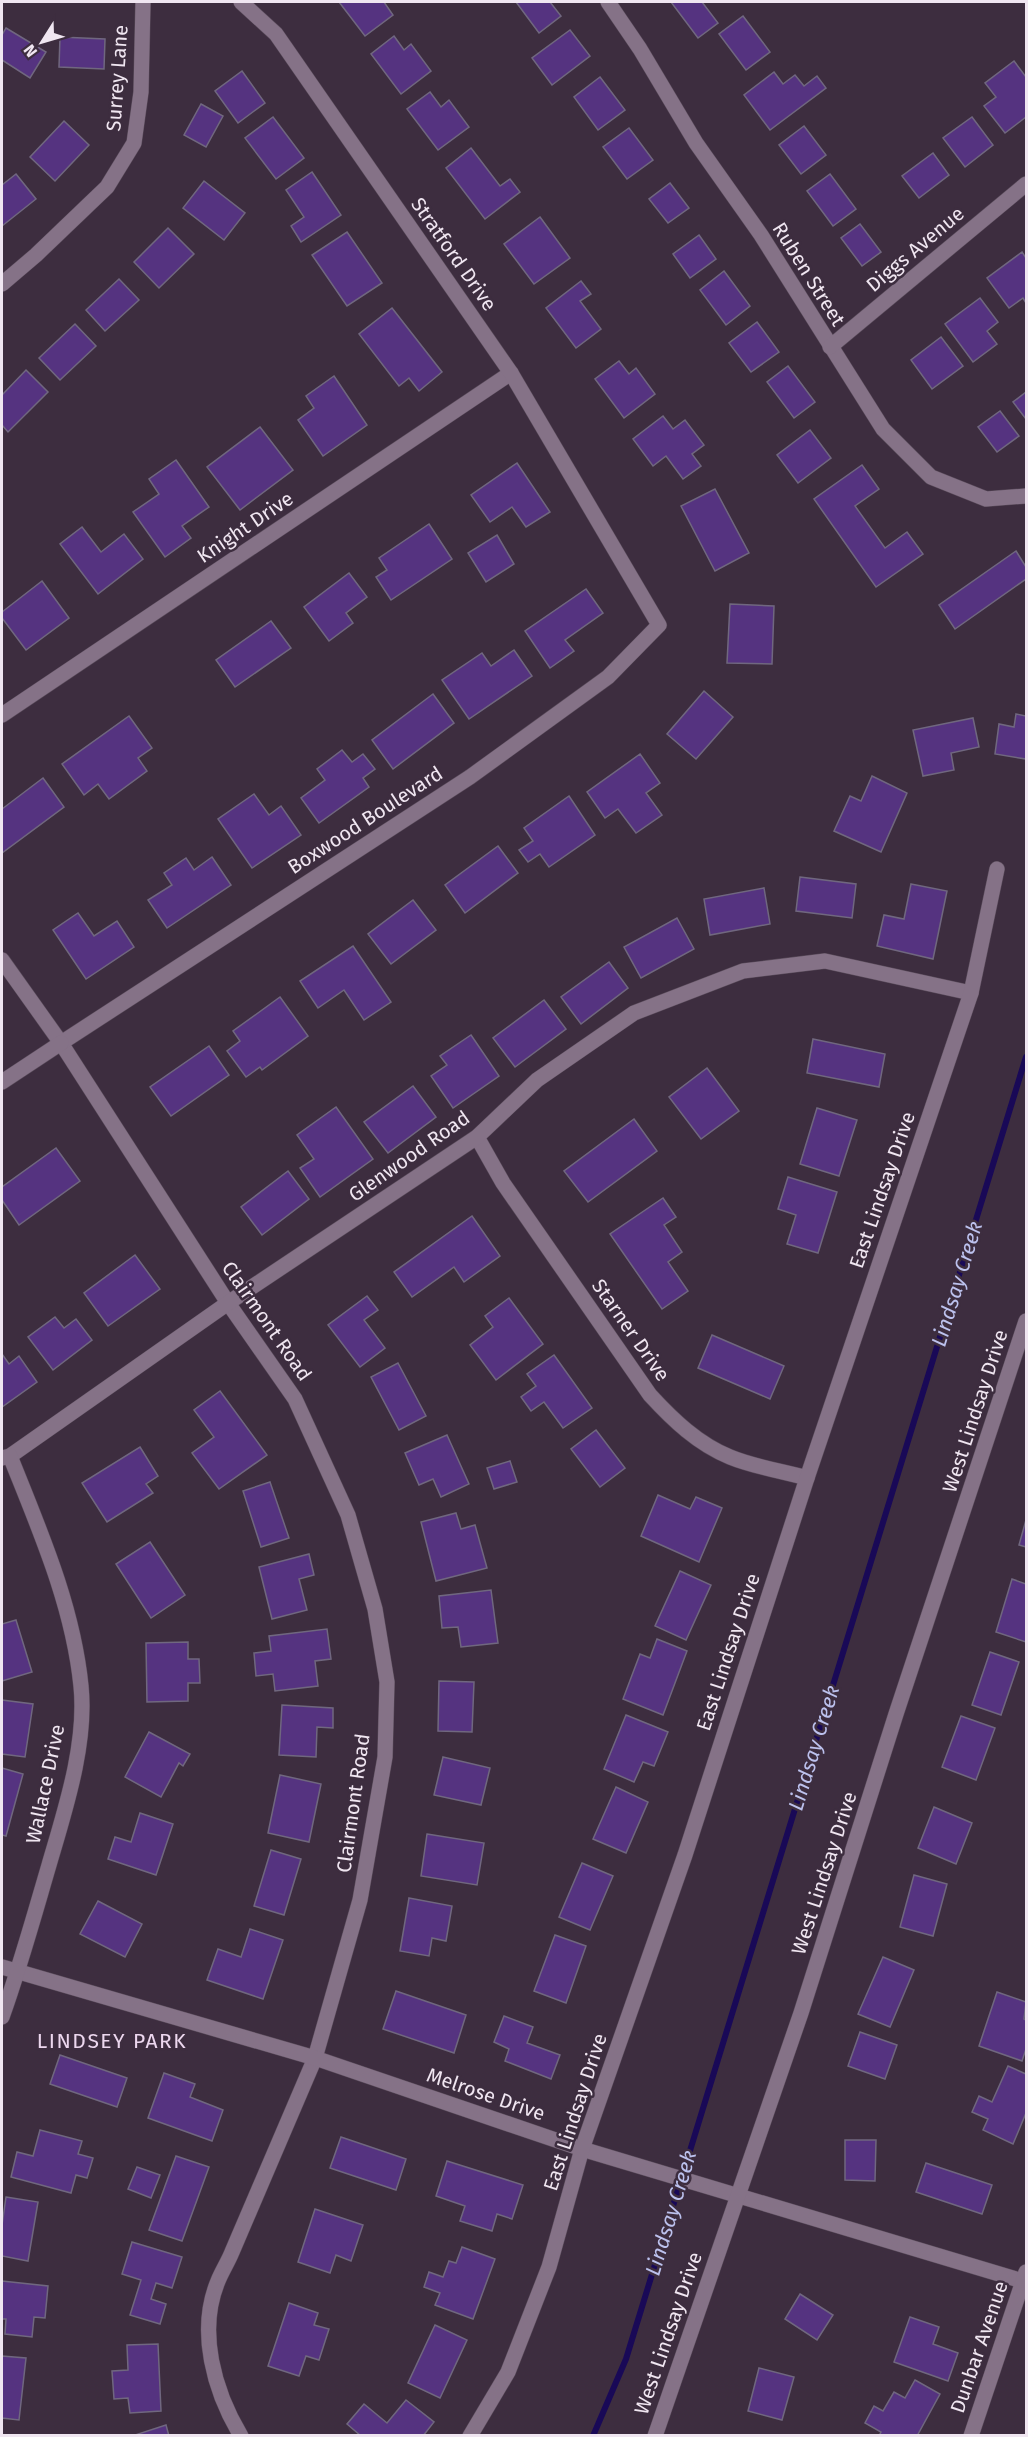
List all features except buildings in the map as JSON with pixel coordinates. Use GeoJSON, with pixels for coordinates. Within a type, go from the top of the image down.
{"type":"FeatureCollection","features":[{"type":"Feature","properties":{"kind":"street","name":"Surrey Lane"},"geometry":{"type":"LineString","coordinates":[[2,284],[107,187],[134,143],[141,92],[143,2]]}},
{"type":"Feature","properties":{"kind":"street","name":"Stratford Drive"},"geometry":{"type":"LineString","coordinates":[[241,2],[276,34],[512,373],[613,545]]}},
{"type":"Feature","properties":{"kind":"street","name":"Ruben Street"},"geometry":{"type":"LineString","coordinates":[[608,2],[640,49],[696,143],[761,235],[883,429],[931,477],[986,499],[1026,496]]}},
{"type":"Feature","properties":{"kind":"street","name":"Diggs Avenue"},"geometry":{"type":"LineString","coordinates":[[830,347],[1026,184]]}},
{"type":"Feature","properties":{"kind":"street","name":"Knight Drive"},"geometry":{"type":"LineString","coordinates":[[2,715],[512,373]]}},
{"type":"Feature","properties":{"kind":"street","name":"Boxwood Boulevard"},"geometry":{"type":"LineString","coordinates":[[2,1082],[470,777],[608,677],[659,625],[613,545]]}},
{"type":"Feature","properties":{"kind":"street","name":"East Lindsay Drive"},"geometry":{"type":"LineString","coordinates":[[470,2436],[507,2372],[549,2267],[582,2149],[685,1855],[807,1478],[971,993],[997,869]]}},
{"type":"Feature","properties":{"kind":"street","name":"Clairmont Road"},"geometry":{"type":"LineString","coordinates":[[2,960],[61,1043],[228,1303],[295,1399],[348,1515],[375,1609],[387,1682],[385,1757],[360,1900],[315,2058],[217,2282],[210,2313],[209,2344],[215,2375],[225,2405],[241,2436]]}},
{"type":"Feature","properties":{"kind":"street","name":"Glenwood Road"},"geometry":{"type":"LineString","coordinates":[[6,1457],[228,1303],[477,1137],[537,1080],[634,1013],[743,972],[825,961],[971,993]]}},
{"type":"Feature","properties":{"kind":"street","name":"Starner Drive"},"geometry":{"type":"LineString","coordinates":[[477,1137],[503,1183],[650,1395],[671,1418],[696,1438],[730,1457],[807,1478]]}},
{"type":"Feature","properties":{"kind":"street","name":"West Lindsay Drive"},"geometry":{"type":"LineString","coordinates":[[655,2436],[801,2013],[896,1714],[1026,1321]]}},
{"type":"Feature","properties":{"kind":"street","name":"Wallace Drive"},"geometry":{"type":"LineString","coordinates":[[2,2017],[18,1972],[68,1800],[80,1736],[82,1688],[74,1640],[52,1562],[6,1457]]}},
{"type":"Feature","properties":{"kind":"street","name":"Melrose Drive"},"geometry":{"type":"LineString","coordinates":[[2,1967],[315,2058],[582,2149],[1025,2279]]}},
{"type":"Feature","properties":{"kind":"street","name":"Dunbar Avenue"},"geometry":{"type":"LineString","coordinates":[[971,2436],[1025,2279]]}},
{"type":"Feature","properties":{"kind":"waterway","name":"Lindsay Creek"},"geometry":{"type":"LineString","coordinates":[[593,2436],[626,2359],[1026,1057]]}},
{"type":"Feature","properties":{"kind":"district","name":"LINDSEY PARK"},"geometry":{"type":"Point","coordinates":[112,2041]}}]}
